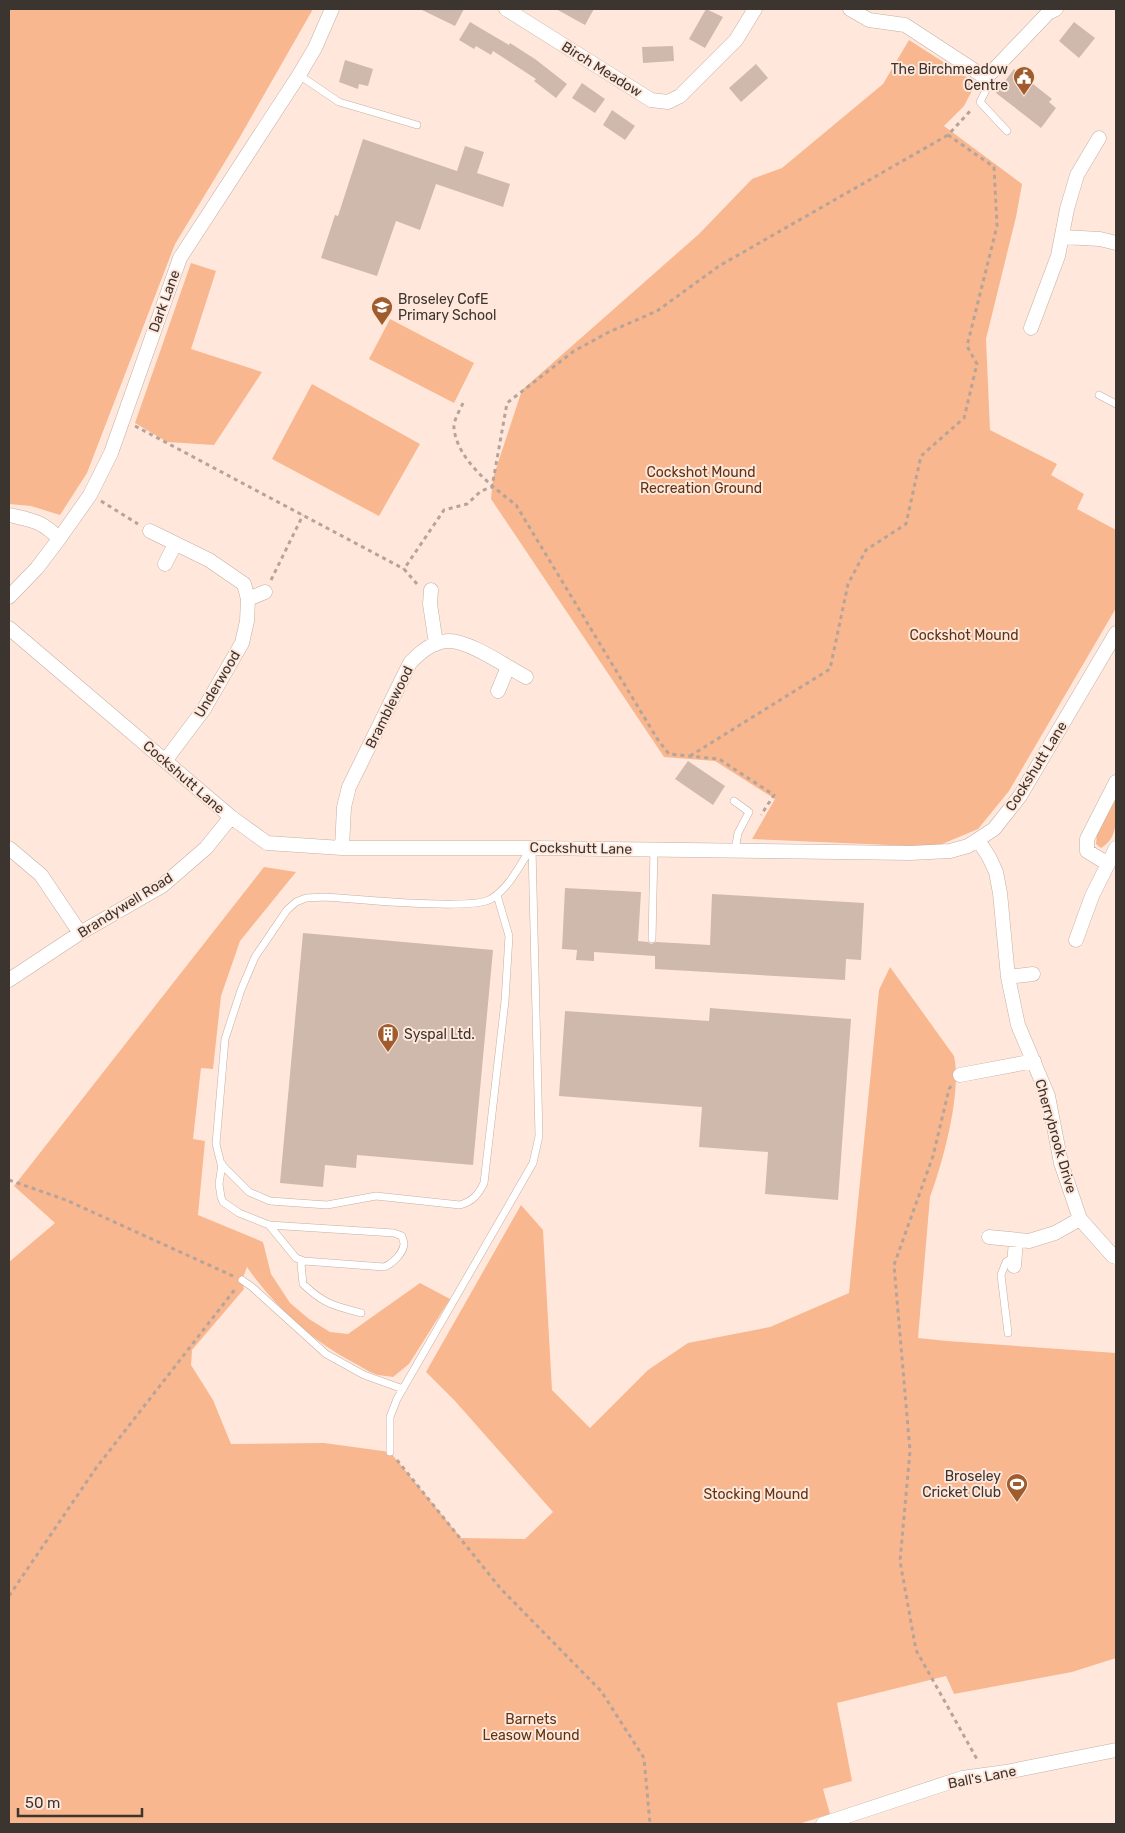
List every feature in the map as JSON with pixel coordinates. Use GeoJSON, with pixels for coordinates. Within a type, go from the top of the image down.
{"type":"FeatureCollection","features":[{"type":"Feature","properties":{"kind":"street","name":"Dark Lane"},"geometry":{"type":"LineString","coordinates":[[9,597],[60,539],[90,495],[110,453],[123,419],[180,258],[299,75],[315,48],[332,9]]}},
{"type":"Feature","properties":{"kind":"street","name":"Birch Meadow"},"geometry":{"type":"LineString","coordinates":[[506,9],[651,100],[668,102],[680,96],[736,40],[755,9]]}},
{"type":"Feature","properties":{"kind":"street"},"geometry":{"type":"LineString","coordinates":[[850,9],[869,20],[905,25],[986,78],[1022,47],[1048,12],[1056,9]]}},
{"type":"Feature","properties":{"kind":"street"},"geometry":{"type":"LineString","coordinates":[[1031,328],[1058,256],[1067,209],[1077,175],[1099,138]]}},
{"type":"Feature","properties":{"kind":"street"},"geometry":{"type":"LineString","coordinates":[[1062,237],[1100,239],[1116,243]]}},
{"type":"Feature","properties":{"kind":"street"},"geometry":{"type":"LineString","coordinates":[[9,515],[39,522],[50,528],[60,539]]}},
{"type":"Feature","properties":{"kind":"street"},"geometry":{"type":"LineString","coordinates":[[150,530],[208,560],[244,584],[248,598],[265,592]]}},
{"type":"Feature","properties":{"kind":"street"},"geometry":{"type":"LineString","coordinates":[[165,564],[175,544]]}},
{"type":"Feature","properties":{"kind":"street"},"geometry":{"type":"LineString","coordinates":[[430,597],[436,644],[449,641],[469,646],[526,677]]}},
{"type":"Feature","properties":{"kind":"street","name":"Underwood"},"geometry":{"type":"LineString","coordinates":[[166,761],[204,709],[242,643],[247,621],[248,598]]}},
{"type":"Feature","properties":{"kind":"street","name":"Cockshutt Lane"},"geometry":{"type":"LineString","coordinates":[[9,628],[231,817],[267,843],[342,848],[654,849],[910,854],[950,851],[978,840],[994,829],[1020,796],[1116,633]]}},
{"type":"Feature","properties":{"kind":"street","name":"Bramblewood"},"geometry":{"type":"LineString","coordinates":[[342,848],[344,807],[349,787],[410,663],[421,651],[436,644]]}},
{"type":"Feature","properties":{"kind":"street"},"geometry":{"type":"LineString","coordinates":[[498,690],[508,667]]}},
{"type":"Feature","properties":{"kind":"street"},"geometry":{"type":"LineString","coordinates":[[1108,864],[1087,851],[1087,839],[1116,782]]}},
{"type":"Feature","properties":{"kind":"street","name":"Brandywell Road"},"geometry":{"type":"LineString","coordinates":[[9,980],[80,933],[162,886],[206,848],[231,817]]}},
{"type":"Feature","properties":{"kind":"street","name":"Cherrybrook Drive"},"geometry":{"type":"LineString","coordinates":[[978,840],[996,872],[1000,893],[1008,977],[1018,1025],[1048,1096],[1061,1163],[1080,1219],[1116,1257]]}},
{"type":"Feature","properties":{"kind":"street"},"geometry":{"type":"LineString","coordinates":[[9,848],[41,875],[80,933]]}},
{"type":"Feature","properties":{"kind":"street"},"geometry":{"type":"LineString","coordinates":[[1076,940],[1092,896],[1116,848]]}},
{"type":"Feature","properties":{"kind":"street"},"geometry":{"type":"LineString","coordinates":[[1008,977],[1033,974]]}},
{"type":"Feature","properties":{"kind":"street","name":"Cherrybrook Drive"},"geometry":{"type":"LineString","coordinates":[[960,1075],[1034,1061]]}},
{"type":"Feature","properties":{"kind":"street"},"geometry":{"type":"LineString","coordinates":[[989,1237],[1029,1241],[1055,1233],[1080,1219]]}},
{"type":"Feature","properties":{"kind":"street"},"geometry":{"type":"LineString","coordinates":[[1014,1261],[1016,1240]]}},
{"type":"Feature","properties":{"kind":"street","name":"Ball's Lane"},"geometry":{"type":"LineString","coordinates":[[823,1824],[962,1778],[1006,1772],[1116,1750]]}},
{"type":"Feature","properties":{"kind":"lane"},"geometry":{"type":"LineString","coordinates":[[299,75],[339,102],[417,125]]}},
{"type":"Feature","properties":{"kind":"lane"},"geometry":{"type":"LineString","coordinates":[[986,78],[986,90],[980,102],[1008,131]]}},
{"type":"Feature","properties":{"kind":"lane"},"geometry":{"type":"LineString","coordinates":[[1099,395],[1116,404]]}},
{"type":"Feature","properties":{"kind":"lane"},"geometry":{"type":"LineString","coordinates":[[734,801],[749,812],[738,833],[735,850]]}},
{"type":"Feature","properties":{"kind":"lane"},"geometry":{"type":"LineString","coordinates":[[269,1225],[296,1258],[304,1261],[384,1267],[390,1265],[395,1260],[404,1244],[402,1236],[394,1233],[269,1225],[239,1213],[223,1202],[219,1190],[222,1164],[216,1144],[226,1040],[241,990],[255,957],[287,910],[296,902],[306,898],[326,897],[455,905],[478,904],[489,901],[498,895],[532,848]]}},
{"type":"Feature","properties":{"kind":"lane"},"geometry":{"type":"LineString","coordinates":[[390,1452],[390,1417],[397,1399],[533,1163],[539,1136],[532,848]]}},
{"type":"Feature","properties":{"kind":"lane"},"geometry":{"type":"LineString","coordinates":[[652,939],[654,849]]}},
{"type":"Feature","properties":{"kind":"lane"},"geometry":{"type":"LineString","coordinates":[[222,1164],[249,1192],[270,1201],[327,1205],[376,1196],[460,1205],[475,1198],[484,1183],[505,1001],[509,936],[498,895]]}},
{"type":"Feature","properties":{"kind":"lane"},"geometry":{"type":"LineString","coordinates":[[304,1261],[301,1264],[303,1284],[322,1301],[331,1306],[361,1313]]}},
{"type":"Feature","properties":{"kind":"lane"},"geometry":{"type":"LineString","coordinates":[[1008,1333],[1001,1275],[1006,1262],[1014,1261]]}},
{"type":"Feature","properties":{"kind":"lane"},"geometry":{"type":"LineString","coordinates":[[242,1280],[326,1354],[364,1375],[403,1390]]}},
{"type":"Feature","properties":{"kind":"path"},"geometry":{"type":"LineString","coordinates":[[492,487],[507,403],[574,351],[609,332],[657,311],[719,266],[948,135],[980,102]]}},
{"type":"Feature","properties":{"kind":"path"},"geometry":{"type":"LineString","coordinates":[[690,756],[830,669],[848,584],[866,550],[906,524],[921,456],[964,418],[977,364],[967,346],[998,226],[994,166],[948,135]]}},
{"type":"Feature","properties":{"kind":"path"},"geometry":{"type":"LineString","coordinates":[[463,403],[453,426],[457,441],[467,459],[492,487],[516,505],[658,740],[670,754],[719,759],[774,795],[759,819]]}},
{"type":"Feature","properties":{"kind":"path"},"geometry":{"type":"LineString","coordinates":[[123,419],[404,569],[430,597]]}},
{"type":"Feature","properties":{"kind":"path"},"geometry":{"type":"LineString","coordinates":[[404,569],[444,510],[466,504],[481,491],[492,487]]}},
{"type":"Feature","properties":{"kind":"path"},"geometry":{"type":"LineString","coordinates":[[90,495],[150,530]]}},
{"type":"Feature","properties":{"kind":"path"},"geometry":{"type":"LineString","coordinates":[[265,592],[304,515]]}},
{"type":"Feature","properties":{"kind":"path"},"geometry":{"type":"LineString","coordinates":[[960,1075],[949,1089],[933,1156],[894,1265],[910,1451],[900,1561],[916,1650],[986,1775]]}},
{"type":"Feature","properties":{"kind":"path"},"geometry":{"type":"LineString","coordinates":[[9,1180],[66,1200],[242,1280],[96,1468],[9,1596]]}},
{"type":"Feature","properties":{"kind":"path"},"geometry":{"type":"LineString","coordinates":[[390,1452],[501,1589],[601,1691],[644,1758],[650,1824]]}},
{"type":"Feature","properties":{"kind":"green space"},"geometry":{"type":"Polygon","coordinates":[[[9,9],[313,9],[237,142],[175,244],[87,473],[60,515],[31,506],[9,504],[9,9]]]}},
{"type":"Feature","properties":{"kind":"green space","name":"Cockshot Mound Recreation Ground"},"geometry":{"type":"Polygon","coordinates":[[[909,40],[976,83],[964,106],[944,126],[1022,184],[1016,217],[986,339],[990,430],[1057,464],[1051,475],[1084,494],[1077,509],[1116,530],[1116,608],[1009,791],[978,829],[935,847],[752,839],[775,799],[715,761],[664,757],[491,499],[493,478],[522,390],[699,234],[752,179],[782,168],[883,84],[909,40]]]}},
{"type":"Feature","properties":{"kind":"green space"},"geometry":{"type":"Polygon","coordinates":[[[191,263],[216,271],[191,349],[262,372],[214,445],[167,442],[135,423],[191,263]]]}},
{"type":"Feature","properties":{"kind":"green space"},"geometry":{"type":"Polygon","coordinates":[[[390,319],[474,363],[454,403],[369,359],[390,319]]]}},
{"type":"Feature","properties":{"kind":"green space"},"geometry":{"type":"Polygon","coordinates":[[[312,384],[420,444],[379,516],[272,459],[312,384]]]}},
{"type":"Feature","properties":{"kind":"green space"},"geometry":{"type":"Polygon","coordinates":[[[1116,799],[1114,833],[1107,844],[1101,848],[1096,844],[1097,834],[1116,799]]]}},
{"type":"Feature","properties":{"kind":"green space"},"geometry":{"type":"Polygon","coordinates":[[[264,867],[296,872],[240,941],[221,996],[213,1069],[201,1068],[193,1139],[205,1141],[198,1215],[263,1242],[271,1274],[290,1303],[309,1319],[330,1332],[348,1334],[420,1283],[450,1299],[409,1364],[393,1377],[380,1375],[338,1354],[309,1333],[269,1296],[247,1267],[242,1280],[244,1289],[192,1350],[191,1365],[213,1400],[231,1444],[324,1443],[390,1452],[461,1538],[525,1539],[553,1512],[455,1401],[426,1372],[521,1205],[543,1230],[552,1390],[590,1428],[648,1370],[688,1343],[770,1327],[849,1293],[879,990],[890,967],[954,1056],[956,1071],[950,1127],[930,1197],[918,1338],[1116,1353],[1116,1658],[1072,1672],[954,1694],[946,1676],[837,1703],[852,1781],[823,1789],[830,1814],[799,1824],[9,1824],[9,1262],[55,1223],[14,1186],[264,867]]]}},
{"type":"Feature","properties":{"kind":"building"},"geometry":{"type":"Polygon","coordinates":[[[420,9],[464,9],[455,26],[420,9]]]}},
{"type":"Feature","properties":{"kind":"building"},"geometry":{"type":"Polygon","coordinates":[[[556,9],[594,9],[585,25],[556,9]]]}},
{"type":"Feature","properties":{"kind":"building"},"geometry":{"type":"Polygon","coordinates":[[[706,9],[723,17],[705,48],[689,39],[706,9]]]}},
{"type":"Feature","properties":{"kind":"building"},"geometry":{"type":"Polygon","coordinates":[[[470,22],[509,45],[510,43],[535,59],[567,84],[556,98],[534,81],[536,79],[493,51],[491,55],[476,46],[474,49],[459,40],[470,22]]]}},
{"type":"Feature","properties":{"kind":"building"},"geometry":{"type":"Polygon","coordinates":[[[1074,22],[1095,38],[1079,58],[1059,41],[1074,22]]]}},
{"type":"Feature","properties":{"kind":"building"},"geometry":{"type":"Polygon","coordinates":[[[673,46],[674,61],[643,63],[642,47],[673,46]]]}},
{"type":"Feature","properties":{"kind":"building"},"geometry":{"type":"Polygon","coordinates":[[[345,60],[373,69],[368,86],[359,84],[358,89],[339,82],[345,60]]]}},
{"type":"Feature","properties":{"kind":"building"},"geometry":{"type":"Polygon","coordinates":[[[756,64],[768,78],[741,102],[729,88],[756,64]]]}},
{"type":"Feature","properties":{"kind":"building","name":"The Birchmeadow Centre"},"geometry":{"type":"Polygon","coordinates":[[[1014,69],[1052,99],[1049,102],[1056,108],[1041,128],[996,93],[1014,69]]]}},
{"type":"Feature","properties":{"kind":"building"},"geometry":{"type":"Polygon","coordinates":[[[582,83],[605,99],[595,113],[572,98],[582,83]]]}},
{"type":"Feature","properties":{"kind":"building"},"geometry":{"type":"Polygon","coordinates":[[[612,110],[635,126],[625,140],[603,125],[612,110]]]}},
{"type":"Feature","properties":{"kind":"building"},"geometry":{"type":"Polygon","coordinates":[[[363,139],[457,171],[465,146],[484,152],[477,173],[510,184],[503,207],[436,184],[420,230],[396,221],[377,276],[321,258],[335,215],[338,216],[363,139]]]}},
{"type":"Feature","properties":{"kind":"building"},"geometry":{"type":"Polygon","coordinates":[[[688,761],[725,786],[713,805],[675,779],[688,761]]]}},
{"type":"Feature","properties":{"kind":"building"},"geometry":{"type":"Polygon","coordinates":[[[565,888],[641,892],[638,941],[651,944],[656,942],[710,945],[712,894],[864,903],[861,960],[846,959],[845,980],[655,969],[655,956],[594,952],[594,961],[576,960],[577,950],[562,949],[565,888]]]}},
{"type":"Feature","properties":{"kind":"building","name":"Syspal Ltd."},"geometry":{"type":"Polygon","coordinates":[[[303,933],[493,950],[473,1165],[357,1155],[356,1168],[325,1165],[323,1187],[280,1183],[303,933]]]}},
{"type":"Feature","properties":{"kind":"building"},"geometry":{"type":"Polygon","coordinates":[[[710,1008],[851,1019],[838,1200],[765,1194],[768,1152],[699,1147],[702,1107],[559,1096],[565,1011],[709,1021],[710,1008]]]}},
{"type":"Feature","properties":{"kind":"place","name":"The Birchmeadow Centre"},"geometry":{"type":"Point","coordinates":[1024,96]}},
{"type":"Feature","properties":{"kind":"place","name":"Broseley CofE Primary School"},"geometry":{"type":"Point","coordinates":[382,326]}},
{"type":"Feature","properties":{"kind":"place","name":"Syspal Ltd."},"geometry":{"type":"Point","coordinates":[388,1053]}},
{"type":"Feature","properties":{"kind":"place","name":"Broseley Cricket Club"},"geometry":{"type":"Point","coordinates":[1017,1503]}},
{"type":"Feature","properties":{"kind":"park label","name":"Cockshot Mound"},"geometry":{"type":"Point","coordinates":[964,635]}},
{"type":"Feature","properties":{"kind":"park label","name":"Stocking Mound"},"geometry":{"type":"Point","coordinates":[756,1494]}},
{"type":"Feature","properties":{"kind":"park label","name":"Barnets Leasow Mound"},"geometry":{"type":"Point","coordinates":[531,1728]}}]}
